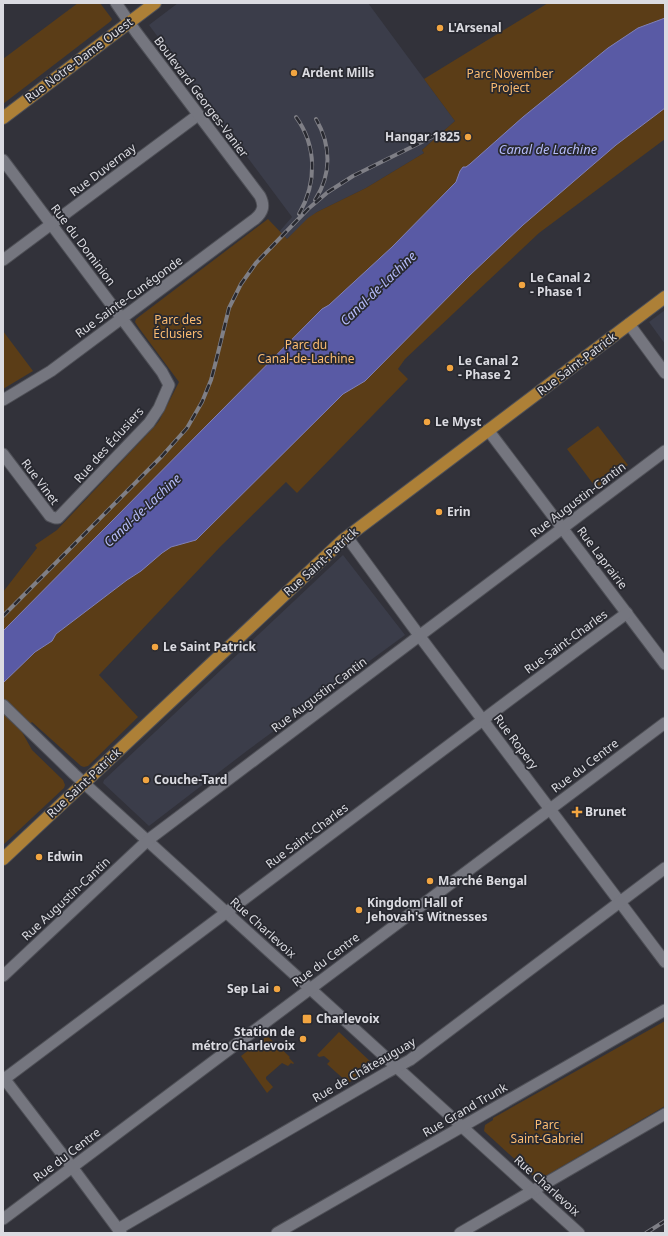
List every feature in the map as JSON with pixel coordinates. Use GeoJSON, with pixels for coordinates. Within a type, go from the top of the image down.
{"type":"FeatureCollection","features":[{"type":"Feature","properties":{"kind":"main road","name":"Rue Notre-Dame Ouest"},"geometry":{"type":"LineString","coordinates":[[3,118],[155,3]]}},
{"type":"Feature","properties":{"kind":"main road","name":"Rue Saint-Patrick"},"geometry":{"type":"LineString","coordinates":[[3,859],[347,536],[665,297]]}},
{"type":"Feature","properties":{"kind":"street","name":"Boulevard Georges-Vanier"},"geometry":{"type":"LineString","coordinates":[[116,3],[198,115],[260,196],[263,208]]}},
{"type":"Feature","properties":{"kind":"street","name":"Rue Duvernay"},"geometry":{"type":"LineString","coordinates":[[3,260],[198,115]]}},
{"type":"Feature","properties":{"kind":"street","name":"Rue du Dominion"},"geometry":{"type":"LineString","coordinates":[[3,160],[162,372],[169,385]]}},
{"type":"Feature","properties":{"kind":"street","name":"Rue Sainte-Cunégonde"},"geometry":{"type":"LineString","coordinates":[[3,400],[51,371],[255,219],[263,208]]}},
{"type":"Feature","properties":{"kind":"street"},"geometry":{"type":"LineString","coordinates":[[629,324],[665,373]]}},
{"type":"Feature","properties":{"kind":"street","name":"Rue des Éclusiers"},"geometry":{"type":"LineString","coordinates":[[60,517],[149,423],[159,408],[169,385]]}},
{"type":"Feature","properties":{"kind":"street","name":"Rue Laprairie"},"geometry":{"type":"LineString","coordinates":[[488,430],[665,664]]}},
{"type":"Feature","properties":{"kind":"street","name":"Rue Augustin-Cantin"},"geometry":{"type":"LineString","coordinates":[[3,976],[148,840],[665,451]]}},
{"type":"Feature","properties":{"kind":"street","name":"Rue Vinet"},"geometry":{"type":"LineString","coordinates":[[3,454],[50,516],[55,518],[60,517]]}},
{"type":"Feature","properties":{"kind":"street","name":"Rue Ropery"},"geometry":{"type":"LineString","coordinates":[[347,536],[419,636],[665,962]]}},
{"type":"Feature","properties":{"kind":"street","name":"Rue Saint-Charles"},"geometry":{"type":"LineString","coordinates":[[4,1079],[627,613]]}},
{"type":"Feature","properties":{"kind":"street","name":"Rue Charlevoix"},"geometry":{"type":"LineString","coordinates":[[3,704],[84,782],[579,1233]]}},
{"type":"Feature","properties":{"kind":"street","name":"Rue du Centre"},"geometry":{"type":"LineString","coordinates":[[3,1219],[665,723]]}},
{"type":"Feature","properties":{"kind":"street","name":"Rue de Châteauguay"},"geometry":{"type":"LineString","coordinates":[[119,1231],[410,1060],[665,868]]}},
{"type":"Feature","properties":{"kind":"street","name":"Rue Grand Trunk"},"geometry":{"type":"LineString","coordinates":[[277,1233],[665,1010]]}},
{"type":"Feature","properties":{"kind":"street"},"geometry":{"type":"LineString","coordinates":[[4,1079],[119,1231]]}},
{"type":"Feature","properties":{"kind":"street"},"geometry":{"type":"LineString","coordinates":[[460,1233],[665,1114]]}},
{"type":"Feature","properties":{"kind":"shaded area"},"geometry":{"type":"Polygon","coordinates":[[[178,3],[368,3],[455,121],[422,150],[424,153],[366,188],[317,212],[287,239],[279,232],[292,217],[149,25],[178,3]]]}},
{"type":"Feature","properties":{"kind":"shaded area"},"geometry":{"type":"Polygon","coordinates":[[[665,310],[665,344],[649,322],[665,310]]]}},
{"type":"Feature","properties":{"kind":"shaded area"},"geometry":{"type":"Polygon","coordinates":[[[343,555],[405,635],[248,750],[149,826],[103,783],[104,780],[343,555]]]}},
{"type":"Feature","properties":{"kind":"green space"},"geometry":{"type":"Polygon","coordinates":[[[78,3],[100,3],[112,19],[111,21],[3,104],[3,59],[78,3]]]}},
{"type":"Feature","properties":{"kind":"green space","name":"Parc du Canal-de-Lachine"},"geometry":{"type":"Polygon","coordinates":[[[548,3],[665,3],[665,139],[539,233],[405,359],[398,369],[408,379],[297,493],[286,482],[220,547],[99,675],[138,717],[88,766],[81,766],[32,722],[22,732],[32,750],[63,780],[65,785],[64,788],[3,845],[3,592],[37,548],[35,545],[57,530],[155,426],[179,382],[139,328],[135,322],[136,319],[268,219],[287,239],[308,218],[317,212],[366,188],[424,153],[422,150],[455,121],[424,79],[548,3]]]}},
{"type":"Feature","properties":{"kind":"green space"},"geometry":{"type":"Polygon","coordinates":[[[3,331],[33,371],[3,389],[3,331]]]}},
{"type":"Feature","properties":{"kind":"green space"},"geometry":{"type":"Polygon","coordinates":[[[598,426],[628,465],[597,489],[567,449],[598,426]]]}},
{"type":"Feature","properties":{"kind":"green space","name":"Parc Saint-Gabriel"},"geometry":{"type":"Polygon","coordinates":[[[665,1021],[665,1106],[542,1178],[541,1176],[533,1176],[484,1131],[485,1125],[493,1120],[493,1118],[665,1021]]]}},
{"type":"Feature","properties":{"kind":"green space"},"geometry":{"type":"Polygon","coordinates":[[[339,1032],[373,1064],[372,1069],[348,1083],[327,1064],[330,1061],[324,1056],[319,1057],[317,1055],[339,1032]]]}},
{"type":"Feature","properties":{"kind":"green space"},"geometry":{"type":"Polygon","coordinates":[[[267,1036],[290,1057],[289,1058],[294,1063],[291,1063],[288,1066],[282,1063],[266,1077],[273,1087],[267,1093],[241,1056],[267,1036]]]}},
{"type":"Feature","properties":{"kind":"water","name":"Canal de Lachine"},"geometry":{"type":"Polygon","coordinates":[[[665,18],[665,108],[616,145],[523,225],[470,275],[365,381],[343,394],[196,540],[171,547],[162,553],[141,571],[56,634],[52,641],[35,652],[3,683],[3,631],[322,309],[329,305],[392,247],[456,182],[463,167],[470,164],[523,117],[608,48],[638,28],[665,18]]]}},
{"type":"Feature","properties":{"kind":"railway"},"geometry":{"type":"LineString","coordinates":[[296,117],[308,140],[312,165],[309,190],[299,214]]}},
{"type":"Feature","properties":{"kind":"railway"},"geometry":{"type":"LineString","coordinates":[[315,200],[321,190],[327,170],[328,160],[325,139],[316,119]]}},
{"type":"Feature","properties":{"kind":"railway"},"geometry":{"type":"LineString","coordinates":[[3,616],[162,456],[187,428],[202,402],[211,380],[229,308],[241,284],[256,263],[308,209],[328,192],[353,176],[434,136]]}},
{"type":"Feature","properties":{"kind":"railway"},"geometry":{"type":"LineString","coordinates":[[646,1233],[665,1221]]}},
{"type":"Feature","properties":{"kind":"place","name":"L'Arsenal"},"geometry":{"type":"Point","coordinates":[440,28]}},
{"type":"Feature","properties":{"kind":"place","name":"Ardent Mills"},"geometry":{"type":"Point","coordinates":[294,73]}},
{"type":"Feature","properties":{"kind":"place","name":"Hangar 1825"},"geometry":{"type":"Point","coordinates":[468,137]}},
{"type":"Feature","properties":{"kind":"place","name":"Le Canal 2 - Phase 1"},"geometry":{"type":"Point","coordinates":[522,285]}},
{"type":"Feature","properties":{"kind":"place","name":"Le Canal 2 - Phase 2"},"geometry":{"type":"Point","coordinates":[450,368]}},
{"type":"Feature","properties":{"kind":"place","name":"Le Myst"},"geometry":{"type":"Point","coordinates":[427,422]}},
{"type":"Feature","properties":{"kind":"place","name":"Erin"},"geometry":{"type":"Point","coordinates":[439,512]}},
{"type":"Feature","properties":{"kind":"place","name":"Le Saint Patrick"},"geometry":{"type":"Point","coordinates":[155,647]}},
{"type":"Feature","properties":{"kind":"place","name":"Couche-Tard"},"geometry":{"type":"Point","coordinates":[146,780]}},
{"type":"Feature","properties":{"kind":"place","name":"Brunet"},"geometry":{"type":"Point","coordinates":[577,812]}},
{"type":"Feature","properties":{"kind":"place","name":"Edwin"},"geometry":{"type":"Point","coordinates":[39,857]}},
{"type":"Feature","properties":{"kind":"place","name":"Marché Bengal"},"geometry":{"type":"Point","coordinates":[430,881]}},
{"type":"Feature","properties":{"kind":"place","name":"Kingdom Hall of Jehovah's Witnesses"},"geometry":{"type":"Point","coordinates":[359,910]}},
{"type":"Feature","properties":{"kind":"place","name":"Sep Lai"},"geometry":{"type":"Point","coordinates":[277,989]}},
{"type":"Feature","properties":{"kind":"place","name":"Charlevoix"},"geometry":{"type":"Point","coordinates":[307,1019]}},
{"type":"Feature","properties":{"kind":"place","name":"Station de métro Charlevoix"},"geometry":{"type":"Point","coordinates":[303,1039]}},
{"type":"Feature","properties":{"kind":"park label","name":"Parc November Project"},"geometry":{"type":"Point","coordinates":[510,81]}},
{"type":"Feature","properties":{"kind":"park label","name":"Parc des Éclusiers"},"geometry":{"type":"Point","coordinates":[178,327]}},
{"type":"Feature","properties":{"kind":"water label","name":"Canal-de-Lachine"},"geometry":{"type":"Point","coordinates":[378,288]}},
{"type":"Feature","properties":{"kind":"water label","name":"Canal-de-Lachine"},"geometry":{"type":"Point","coordinates":[142,510]}}]}
